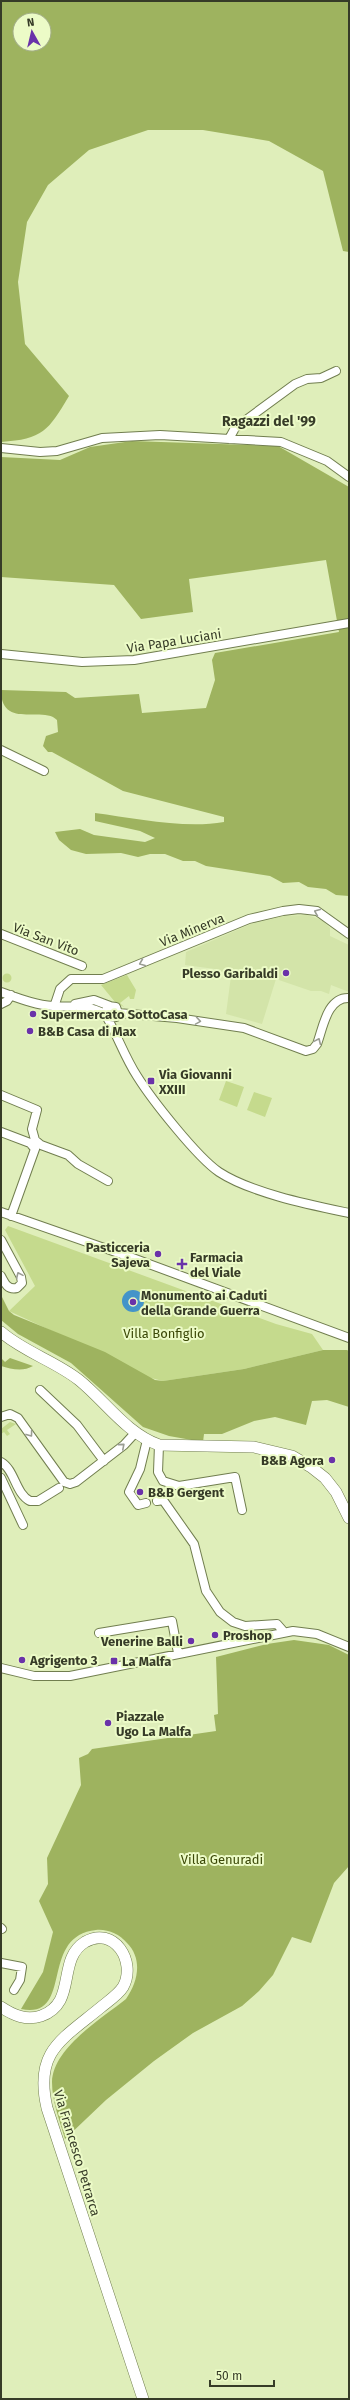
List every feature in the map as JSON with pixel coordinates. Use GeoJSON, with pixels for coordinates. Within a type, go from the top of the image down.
{"type":"FeatureCollection","features":[{"type":"Feature","properties":{"kind":"main road"},"geometry":{"type":"LineString","coordinates":[[1,1332],[79,1380],[135,1433],[147,1440],[160,1445],[254,1447],[292,1456],[311,1467],[325,1478],[336,1492],[349,1518]]}},
{"type":"Feature","properties":{"kind":"main road","name":"Via Francesco Petrarca"},"geometry":{"type":"LineString","coordinates":[[1,2007],[24,2018],[34,2018],[47,2014],[57,2006],[64,1993],[69,1965],[81,1944],[90,1939],[101,1937],[112,1940],[122,1949],[127,1962],[128,1976],[122,1989],[61,2041],[44,2068],[42,2086],[47,2108],[143,2399]]}},
{"type":"Feature","properties":{"kind":"street"},"geometry":{"type":"LineString","coordinates":[[229,438],[235,428],[295,384],[307,379],[321,378],[336,371]]}},
{"type":"Feature","properties":{"kind":"street"},"geometry":{"type":"LineString","coordinates":[[1,448],[40,452],[57,451],[102,438],[130,436],[160,435],[229,438],[288,444],[327,461],[349,477]]}},
{"type":"Feature","properties":{"kind":"street","name":"Via Papa Luciani"},"geometry":{"type":"LineString","coordinates":[[1,654],[82,662],[134,660],[349,623]]}},
{"type":"Feature","properties":{"kind":"street"},"geometry":{"type":"LineString","coordinates":[[1,750],[44,771]]}},
{"type":"Feature","properties":{"kind":"street","name":"Via Minerva"},"geometry":{"type":"LineString","coordinates":[[54,1006],[60,989],[71,979],[103,979],[266,914],[299,909],[312,910],[323,914],[349,934]]}},
{"type":"Feature","properties":{"kind":"street","name":"Via San Vito"},"geometry":{"type":"LineString","coordinates":[[1,934],[82,966]]}},
{"type":"Feature","properties":{"kind":"street"},"geometry":{"type":"LineString","coordinates":[[1,992],[37,1004],[87,1007],[112,1019],[118,1014],[177,1018],[244,1028],[306,1051],[313,1049],[317,1044],[333,1004],[339,1000],[349,998]]}},
{"type":"Feature","properties":{"kind":"street"},"geometry":{"type":"LineString","coordinates":[[1,1004],[7,1001],[11,995]]}},
{"type":"Feature","properties":{"kind":"street"},"geometry":{"type":"LineString","coordinates":[[71,1005],[88,1000],[116,1007],[118,1014],[117,1036]]}},
{"type":"Feature","properties":{"kind":"street"},"geometry":{"type":"LineString","coordinates":[[110,1006],[106,1008],[106,1016],[137,1076],[172,1122],[218,1171],[260,1189],[300,1203],[349,1213]]}},
{"type":"Feature","properties":{"kind":"street"},"geometry":{"type":"LineString","coordinates":[[1,1095],[38,1110],[32,1129],[35,1140],[41,1145],[68,1155],[78,1164],[108,1181]]}},
{"type":"Feature","properties":{"kind":"street"},"geometry":{"type":"LineString","coordinates":[[1,1132],[30,1143],[35,1149],[11,1216]]}},
{"type":"Feature","properties":{"kind":"street"},"geometry":{"type":"LineString","coordinates":[[1,1212],[130,1257],[349,1338]]}},
{"type":"Feature","properties":{"kind":"street"},"geometry":{"type":"LineString","coordinates":[[1,1240],[21,1277],[22,1283],[17,1288],[12,1289],[6,1286],[1,1276]]}},
{"type":"Feature","properties":{"kind":"street"},"geometry":{"type":"LineString","coordinates":[[40,1390],[77,1425],[104,1461]]}},
{"type":"Feature","properties":{"kind":"street"},"geometry":{"type":"LineString","coordinates":[[1,1417],[10,1414],[18,1418],[67,1484],[76,1482],[104,1461],[135,1433]]}},
{"type":"Feature","properties":{"kind":"street"},"geometry":{"type":"LineString","coordinates":[[146,1503],[138,1505],[129,1492],[140,1469],[147,1440]]}},
{"type":"Feature","properties":{"kind":"street"},"geometry":{"type":"LineString","coordinates":[[160,1445],[158,1472],[163,1481],[179,1486],[235,1477],[242,1510]]}},
{"type":"Feature","properties":{"kind":"street"},"geometry":{"type":"LineString","coordinates":[[1,1462],[7,1466],[24,1495],[30,1501],[38,1501],[59,1488]]}},
{"type":"Feature","properties":{"kind":"street"},"geometry":{"type":"LineString","coordinates":[[1,1478],[23,1525]]}},
{"type":"Feature","properties":{"kind":"street"},"geometry":{"type":"LineString","coordinates":[[157,1501],[163,1500],[194,1544],[206,1591],[220,1612],[238,1624],[252,1626],[277,1624],[284,1632]]}},
{"type":"Feature","properties":{"kind":"street"},"geometry":{"type":"LineString","coordinates":[[98,1633],[172,1620],[178,1653]]}},
{"type":"Feature","properties":{"kind":"street"},"geometry":{"type":"LineString","coordinates":[[1,1668],[34,1676],[61,1677],[284,1632],[317,1634],[349,1646]]}},
{"type":"Feature","properties":{"kind":"street"},"geometry":{"type":"LineString","coordinates":[[1,1963],[22,1967],[20,1980],[14,1990]]}},
{"type":"Feature","properties":{"kind":"shaded area","name":"Plesso Garibaldi"},"geometry":{"type":"Polygon","coordinates":[[[307,915],[322,920],[330,928],[330,936],[349,945],[349,992],[331,985],[329,994],[321,991],[311,991],[276,979],[262,1024],[226,1014],[231,976],[215,969],[185,965],[186,952],[251,924],[284,916],[307,915]]]}},
{"type":"Feature","properties":{"kind":"green space"},"geometry":{"type":"Polygon","coordinates":[[[1,1],[349,1],[349,252],[343,251],[323,171],[269,141],[203,130],[148,130],[89,150],[48,185],[27,222],[18,282],[25,344],[69,396],[55,418],[43,431],[15,441],[1,442],[1,1]]]}},
{"type":"Feature","properties":{"kind":"green space"},"geometry":{"type":"Polygon","coordinates":[[[132,441],[278,446],[349,487],[349,896],[336,895],[326,889],[308,887],[299,882],[283,883],[270,876],[206,866],[195,861],[183,861],[165,854],[150,854],[138,857],[121,853],[86,854],[71,850],[59,840],[55,832],[80,829],[94,835],[145,842],[155,838],[140,831],[95,821],[95,813],[176,824],[209,824],[224,822],[224,817],[123,791],[52,752],[48,752],[43,746],[46,736],[58,732],[57,720],[51,716],[15,713],[8,709],[3,702],[1,690],[66,692],[75,698],[139,694],[142,713],[206,708],[215,680],[212,660],[215,653],[339,632],[326,560],[189,579],[193,612],[141,619],[114,585],[1,577],[1,457],[60,460],[90,447],[132,441]]]}},
{"type":"Feature","properties":{"kind":"green space"},"geometry":{"type":"Polygon","coordinates":[[[7,973],[12,978],[7,983],[2,978],[7,973]]]}},
{"type":"Feature","properties":{"kind":"green space"},"geometry":{"type":"Polygon","coordinates":[[[127,975],[136,990],[134,999],[130,999],[129,996],[120,1003],[124,1007],[115,1002],[101,985],[127,975]]]}},
{"type":"Feature","properties":{"kind":"green space"},"geometry":{"type":"Polygon","coordinates":[[[226,1081],[244,1087],[237,1107],[219,1100],[226,1081]]]}},
{"type":"Feature","properties":{"kind":"green space"},"geometry":{"type":"Polygon","coordinates":[[[254,1092],[272,1098],[265,1117],[247,1110],[254,1092]]]}},
{"type":"Feature","properties":{"kind":"green space","name":"Villa Bonfiglio"},"geometry":{"type":"Polygon","coordinates":[[[8,1226],[276,1324],[312,1334],[323,1350],[244,1369],[163,1381],[147,1377],[127,1366],[9,1311],[35,1286],[5,1230],[8,1226]]]}},
{"type":"Feature","properties":{"kind":"green space"},"geometry":{"type":"Polygon","coordinates":[[[1,1295],[9,1311],[14,1315],[105,1352],[155,1380],[163,1381],[244,1369],[323,1350],[347,1350],[349,1351],[349,1407],[327,1400],[312,1401],[306,1425],[275,1417],[254,1421],[222,1434],[204,1434],[203,1442],[169,1436],[143,1427],[71,1363],[18,1334],[1,1320],[1,1295]]]}},
{"type":"Feature","properties":{"kind":"green space"},"geometry":{"type":"Polygon","coordinates":[[[1,1358],[5,1362],[10,1358],[33,1366],[25,1369],[17,1369],[1,1366],[1,1358]]]}},
{"type":"Feature","properties":{"kind":"green space"},"geometry":{"type":"Polygon","coordinates":[[[10,1422],[16,1424],[7,1430],[10,1434],[7,1436],[4,1432],[1,1434],[1,1429],[10,1422]]]}},
{"type":"Feature","properties":{"kind":"green space","name":"Villa Genuradi"},"geometry":{"type":"Polygon","coordinates":[[[294,1640],[329,1645],[349,1655],[349,1866],[334,1883],[311,1943],[292,1937],[273,1975],[259,1991],[242,2006],[193,2033],[154,2061],[106,2100],[65,2139],[53,2097],[52,2082],[54,2069],[69,2046],[80,2035],[126,1999],[136,1978],[137,1971],[135,1956],[132,1949],[124,1940],[109,1931],[96,1930],[78,1936],[67,1946],[53,1990],[47,2002],[37,2009],[21,2009],[43,1972],[53,1932],[39,1901],[48,1884],[47,1858],[81,1785],[79,1758],[88,1754],[92,1749],[216,1731],[214,1715],[218,1714],[216,1657],[267,1644],[294,1640]]]}},
{"type":"Feature","properties":{"kind":"water"},"geometry":{"type":"Polygon","coordinates":[[[133,1290],[141,1293],[144,1301],[141,1309],[133,1312],[125,1309],[122,1301],[125,1293],[133,1290]]]}},
{"type":"Feature","properties":{"kind":"place","name":"Plesso Garibaldi"},"geometry":{"type":"Point","coordinates":[286,973]}},
{"type":"Feature","properties":{"kind":"place","name":"Supermercato SottoCasa"},"geometry":{"type":"Point","coordinates":[33,1014]}},
{"type":"Feature","properties":{"kind":"place","name":"B&B Casa di Max"},"geometry":{"type":"Point","coordinates":[30,1031]}},
{"type":"Feature","properties":{"kind":"place","name":"Via Giovanni XXIII"},"geometry":{"type":"Point","coordinates":[151,1081]}},
{"type":"Feature","properties":{"kind":"place","name":"Pasticceria Sajeva"},"geometry":{"type":"Point","coordinates":[158,1254]}},
{"type":"Feature","properties":{"kind":"place","name":"Farmacia del Viale"},"geometry":{"type":"Point","coordinates":[182,1264]}},
{"type":"Feature","properties":{"kind":"place","name":"Monumento ai Caduti della Grande Guerra"},"geometry":{"type":"Point","coordinates":[133,1302]}},
{"type":"Feature","properties":{"kind":"place","name":"B&B Agora"},"geometry":{"type":"Point","coordinates":[332,1460]}},
{"type":"Feature","properties":{"kind":"place","name":"B&B Gergent"},"geometry":{"type":"Point","coordinates":[140,1492]}},
{"type":"Feature","properties":{"kind":"place","name":"Proshop"},"geometry":{"type":"Point","coordinates":[215,1635]}},
{"type":"Feature","properties":{"kind":"place","name":"Venerine Balli"},"geometry":{"type":"Point","coordinates":[191,1641]}},
{"type":"Feature","properties":{"kind":"place","name":"Agrigento 3"},"geometry":{"type":"Point","coordinates":[22,1660]}},
{"type":"Feature","properties":{"kind":"place","name":"La Malfa"},"geometry":{"type":"Point","coordinates":[114,1661]}},
{"type":"Feature","properties":{"kind":"place","name":"Piazzale Ugo La Malfa"},"geometry":{"type":"Point","coordinates":[108,1723]}},
{"type":"Feature","properties":{"kind":"district","name":"Ragazzi del '99"},"geometry":{"type":"Point","coordinates":[269,421]}}]}
